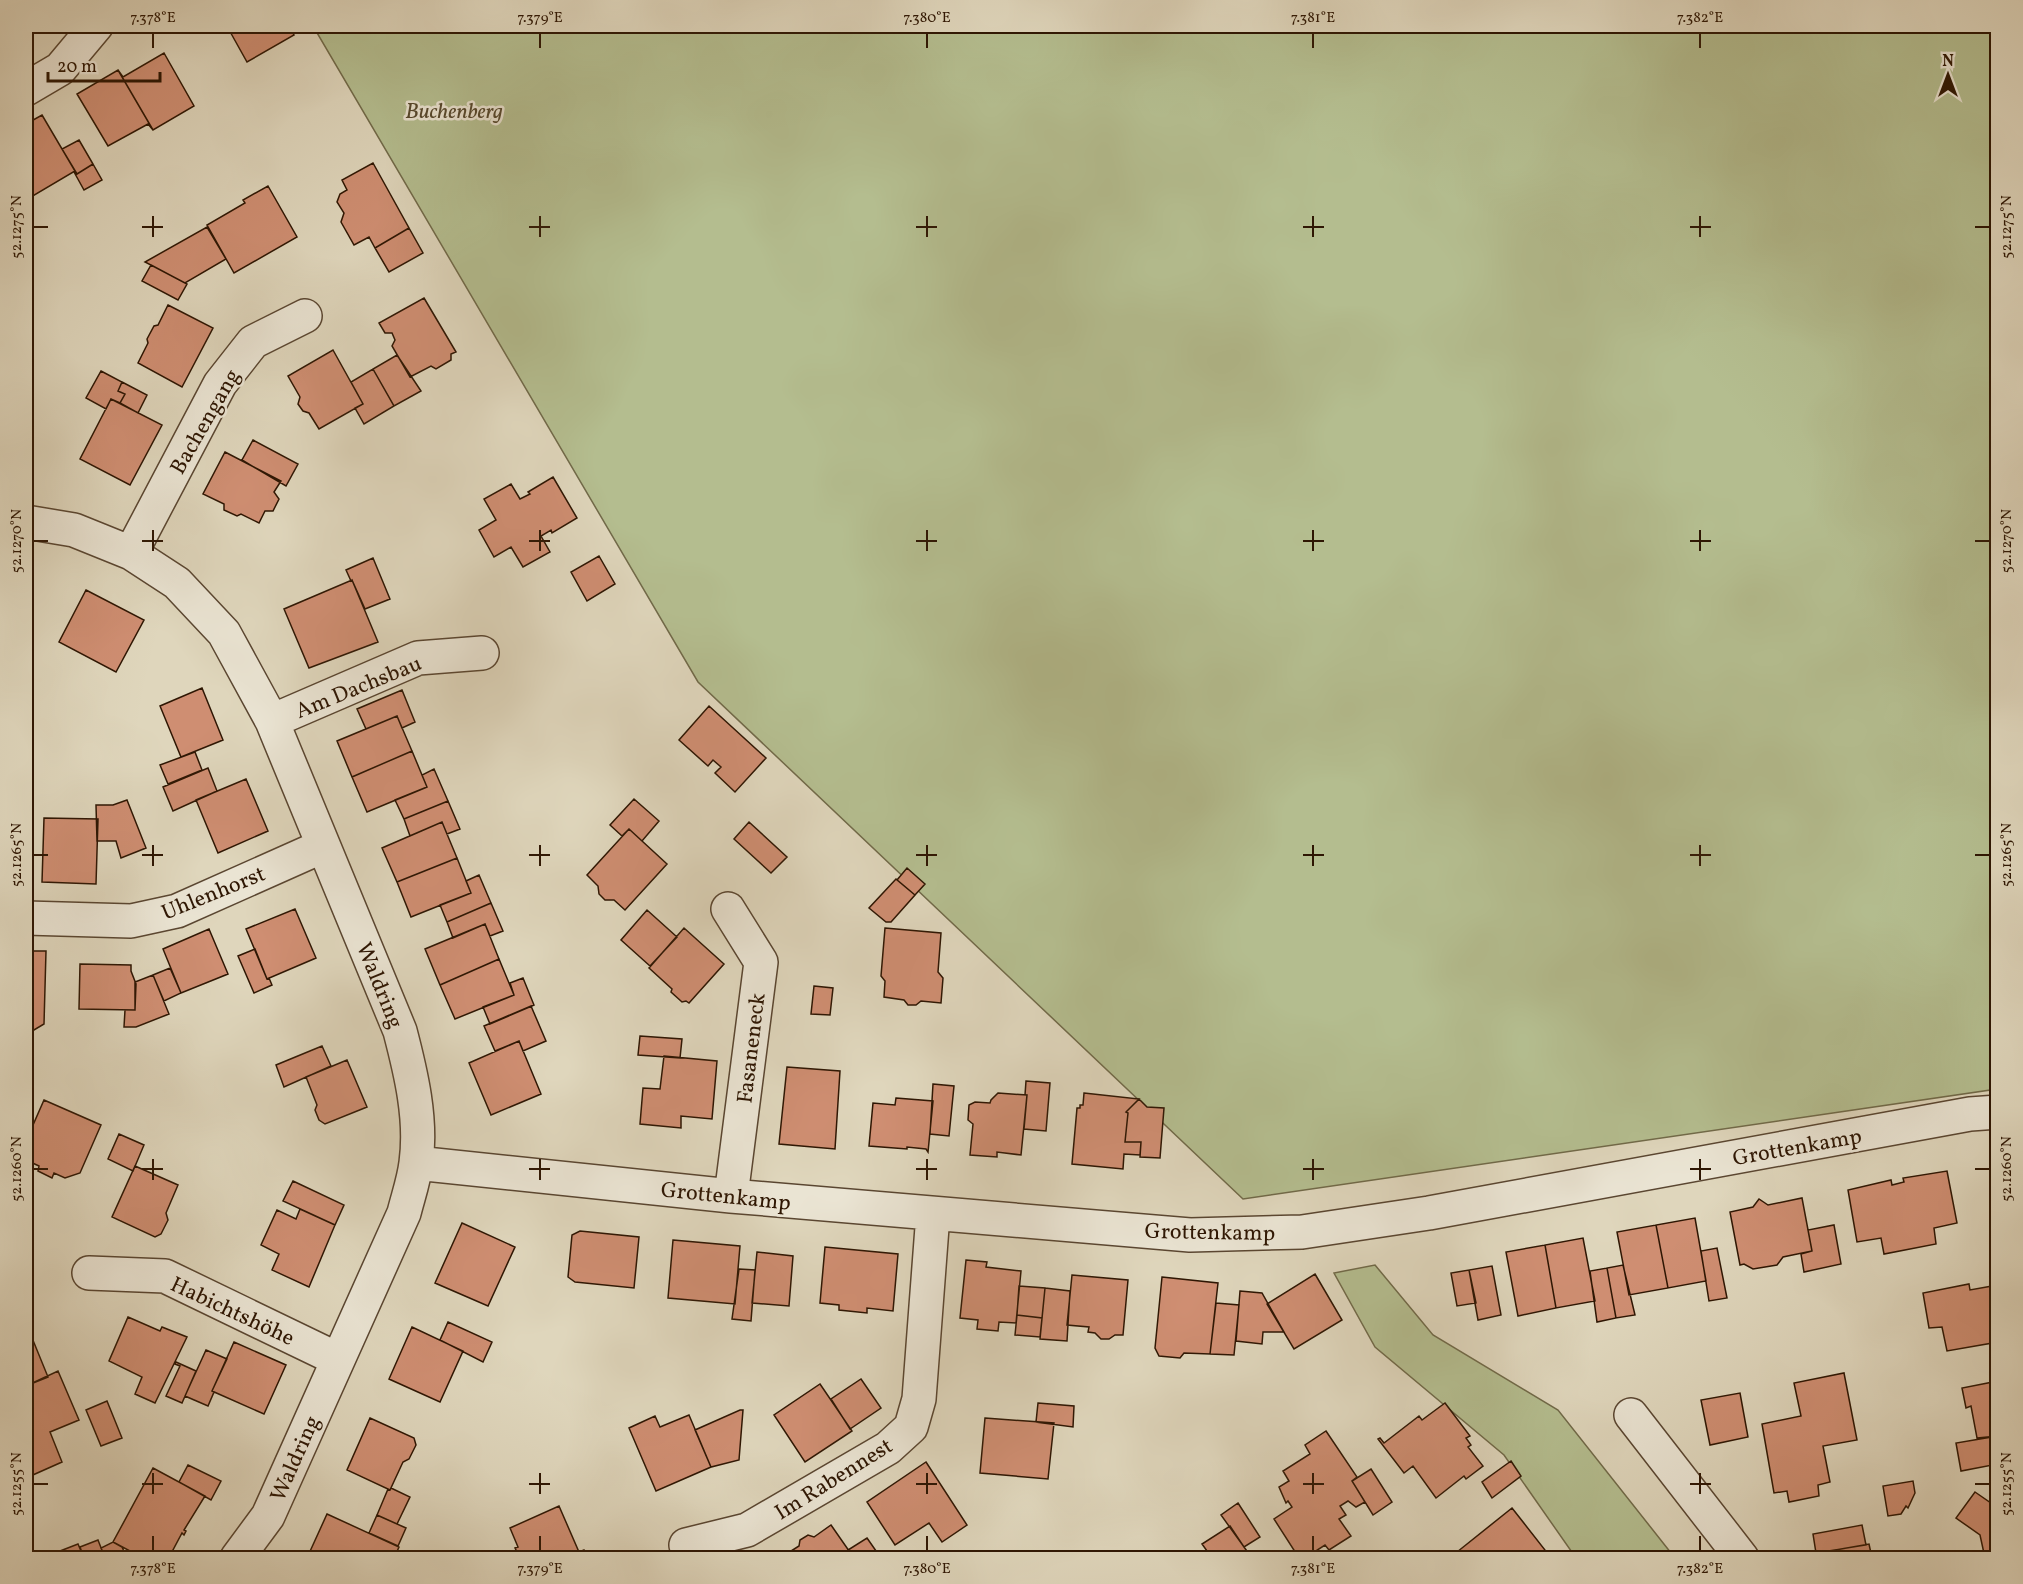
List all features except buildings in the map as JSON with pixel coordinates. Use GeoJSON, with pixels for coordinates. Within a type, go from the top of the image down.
{"type":"FeatureCollection","features":[{"type":"Feature","properties":{"kind":"street"},"geometry":{"type":"LineString","coordinates":[[26,89],[60,69],[96,26]]}},
{"type":"Feature","properties":{"kind":"street","name":"Bachengang"},"geometry":{"type":"LineString","coordinates":[[131,554],[220,384],[254,342],[305,316]]}},
{"type":"Feature","properties":{"kind":"street","name":"Waldring"},"geometry":{"type":"LineString","coordinates":[[26,522],[74,530],[131,554],[177,583],[224,633],[272,721],[400,1030],[413,1078],[417,1122],[416,1163],[404,1213],[268,1516],[237,1558]]}},
{"type":"Feature","properties":{"kind":"street","name":"Am Dachsbau"},"geometry":{"type":"LineString","coordinates":[[272,721],[418,658],[482,653]]}},
{"type":"Feature","properties":{"kind":"street","name":"Uhlenhorst"},"geometry":{"type":"LineString","coordinates":[[26,918],[131,921],[177,911],[323,846]]}},
{"type":"Feature","properties":{"kind":"street","name":"Fasaneneck"},"geometry":{"type":"LineString","coordinates":[[728,909],[761,962],[731,1196]]}},
{"type":"Feature","properties":{"kind":"street","name":"Grottenkamp"},"geometry":{"type":"LineString","coordinates":[[416,1163],[731,1196],[1190,1235],[1302,1232],[1429,1213],[1970,1114],[1998,1112]]}},
{"type":"Feature","properties":{"kind":"street","name":"Im Rabennest"},"geometry":{"type":"LineString","coordinates":[[686,1545],[747,1530],[888,1448],[911,1427],[919,1399],[933,1214]]}},
{"type":"Feature","properties":{"kind":"street","name":"Habichtshöhe"},"geometry":{"type":"LineString","coordinates":[[89,1272],[165,1276],[337,1359]]}},
{"type":"Feature","properties":{"kind":"street"},"geometry":{"type":"LineString","coordinates":[[1631,1415],[1742,1558]]}},
{"type":"Feature","properties":{"kind":"green space","name":"Buchenberg"},"geometry":{"type":"Polygon","coordinates":[[[313,26],[1997,26],[1997,1089],[1243,1199],[698,682],[313,26]]]}},
{"type":"Feature","properties":{"kind":"green space"},"geometry":{"type":"Polygon","coordinates":[[[1375,1265],[1433,1335],[1558,1410],[1675,1558],[1576,1558],[1504,1455],[1375,1347],[1334,1273],[1375,1265]]]}}]}
